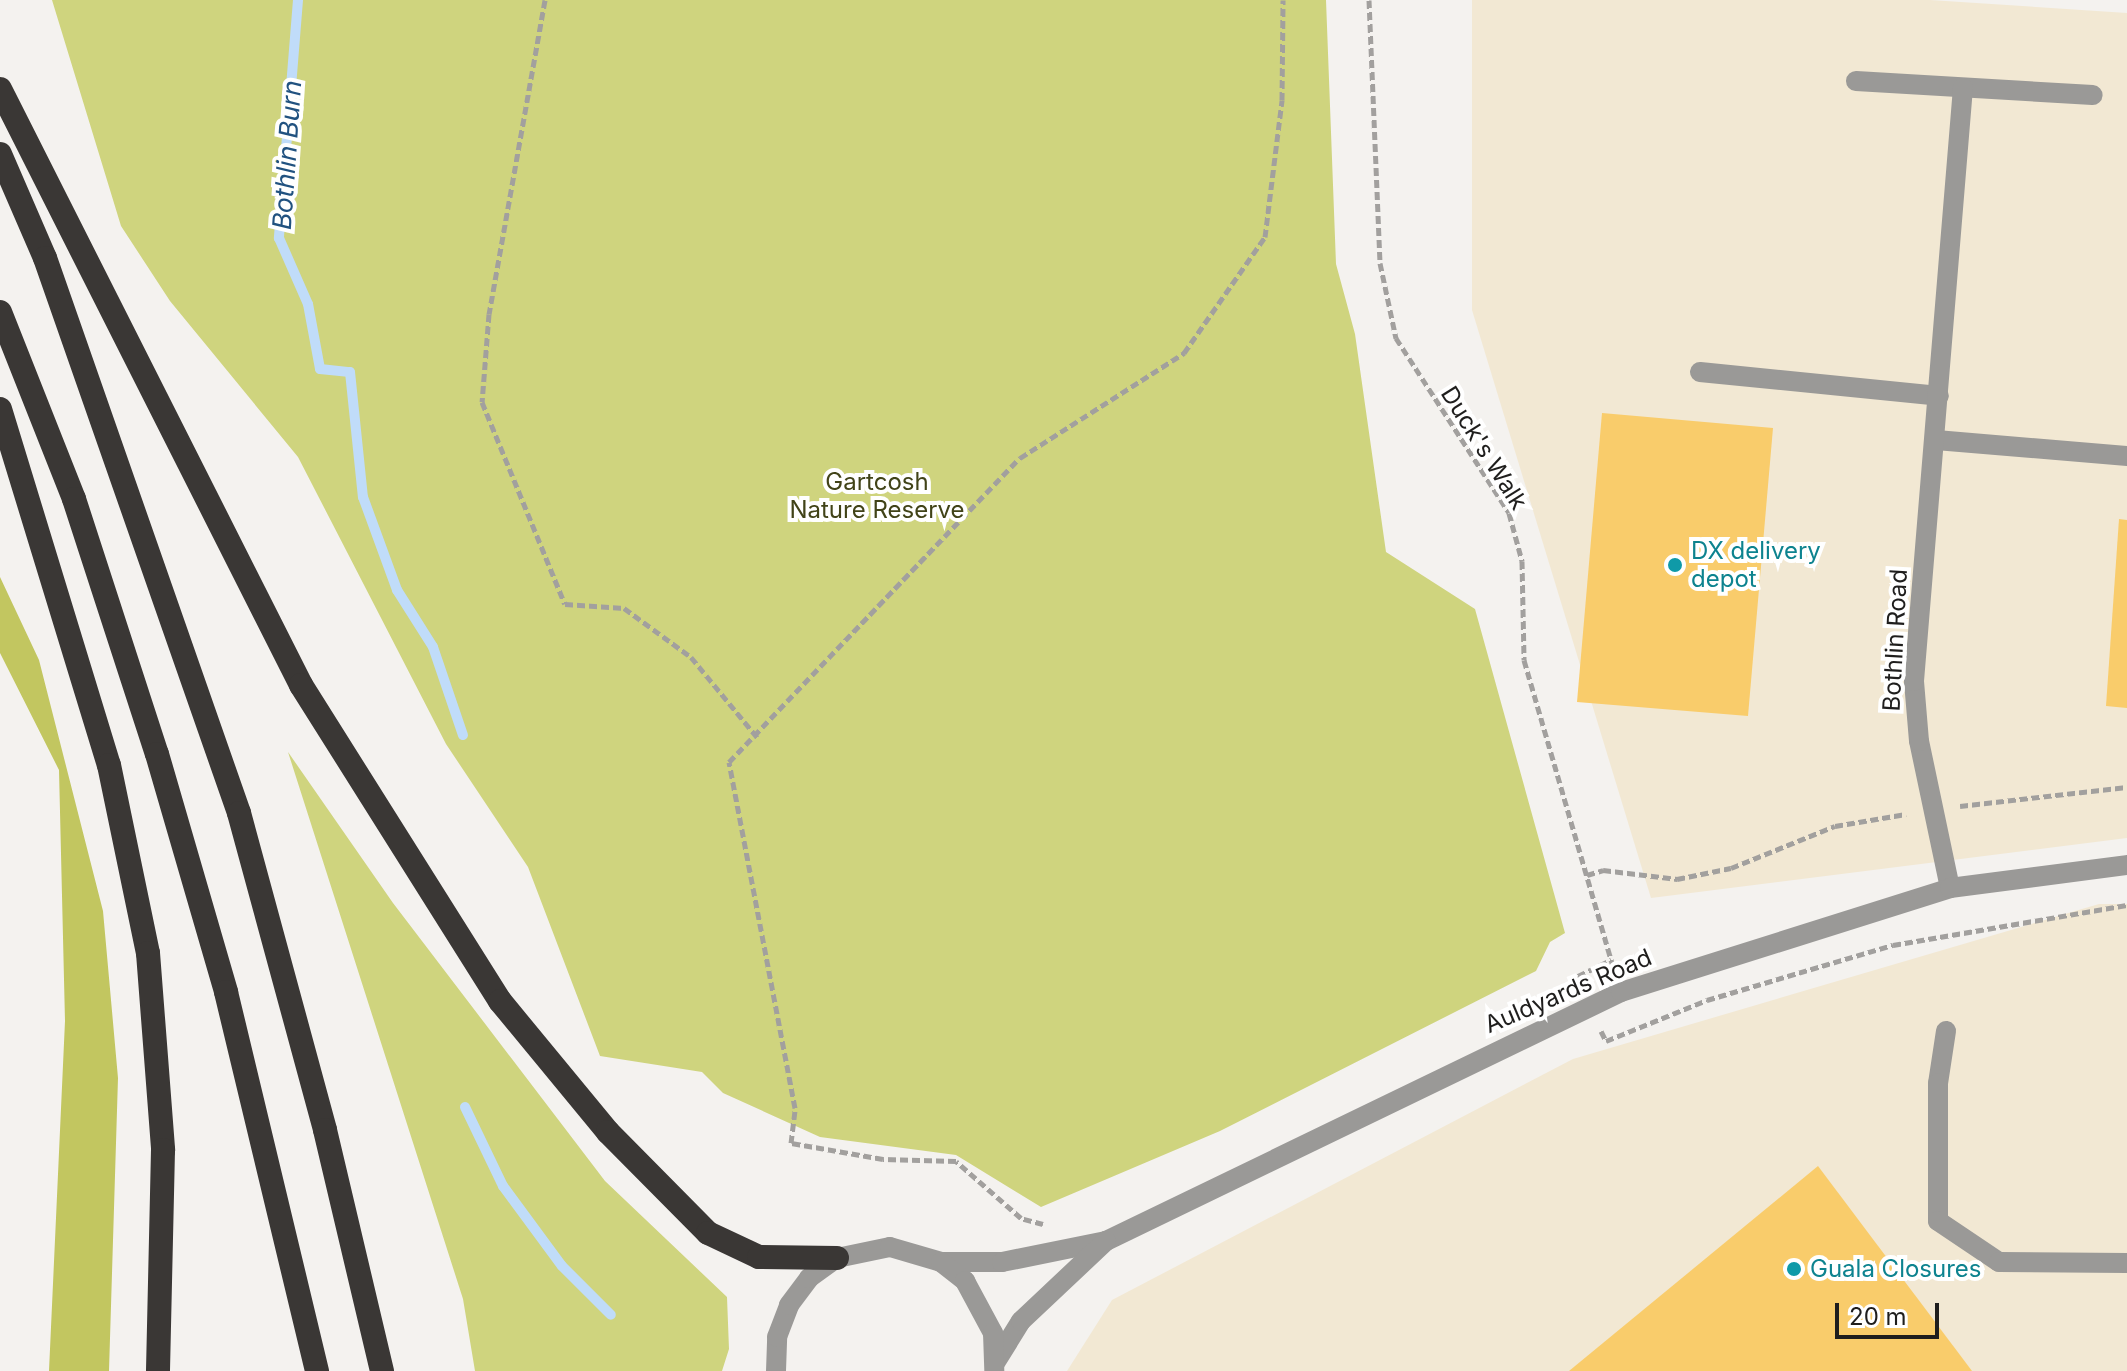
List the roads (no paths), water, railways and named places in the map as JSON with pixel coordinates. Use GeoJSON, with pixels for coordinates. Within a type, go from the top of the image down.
{"type":"FeatureCollection","features":[{"type":"Feature","properties":{"kind":"highway"},"geometry":{"type":"LineString","coordinates":[[0,89],[301,685],[500,1001],[608,1132],[708,1233],[759,1257],[837,1258]]}},
{"type":"Feature","properties":{"kind":"highway"},"geometry":{"type":"LineString","coordinates":[[0,154],[45,258],[239,813],[325,1130],[382,1371]]}},
{"type":"Feature","properties":{"kind":"highway"},"geometry":{"type":"LineString","coordinates":[[0,312],[74,499],[157,754],[226,992],[317,1371]]}},
{"type":"Feature","properties":{"kind":"highway"},"geometry":{"type":"LineString","coordinates":[[0,409],[101,734],[148,953],[163,1150],[158,1371]]}},
{"type":"Feature","properties":{"kind":"street"},"geometry":{"type":"LineString","coordinates":[[1856,81],[2093,95]]}},
{"type":"Feature","properties":{"kind":"street","name":"Bothlin Road"},"geometry":{"type":"LineString","coordinates":[[1950,888],[1914,681],[1963,88]]}},
{"type":"Feature","properties":{"kind":"street"},"geometry":{"type":"LineString","coordinates":[[1700,372],[1939,396]]}},
{"type":"Feature","properties":{"kind":"street"},"geometry":{"type":"LineString","coordinates":[[1936,440],[2127,456]]}},
{"type":"Feature","properties":{"kind":"street","name":"Auldyards Road"},"geometry":{"type":"LineString","coordinates":[[941,1262],[1002,1262],[1106,1241],[1591,1006],[1950,888],[2127,865]]}},
{"type":"Feature","properties":{"kind":"street"},"geometry":{"type":"LineString","coordinates":[[1946,1031],[1938,1083],[1938,1221],[1999,1262],[2127,1263]]}},
{"type":"Feature","properties":{"kind":"street","name":"Auldyards Road"},"geometry":{"type":"LineString","coordinates":[[995,1367],[1021,1321],[1106,1241]]}},
{"type":"Feature","properties":{"kind":"street"},"geometry":{"type":"LineString","coordinates":[[776,1371],[777,1337],[789,1305],[809,1278],[837,1258],[890,1247],[941,1262],[982,1305],[995,1367]]}},
{"type":"Feature","properties":{"kind":"waterway","name":"Bothlin Burn"},"geometry":{"type":"LineString","coordinates":[[298,0],[279,238],[308,304],[320,369],[350,372],[363,497],[397,590],[433,647],[463,735]]}},
{"type":"Feature","properties":{"kind":"waterway","name":"Bothlin Burn"},"geometry":{"type":"LineString","coordinates":[[465,1107],[503,1186],[562,1266],[611,1315]]}},
{"type":"Feature","properties":{"kind":"place","name":"DX delivery depot"},"geometry":{"type":"Point","coordinates":[1675,565]}},
{"type":"Feature","properties":{"kind":"place","name":"Guala Closures"},"geometry":{"type":"Point","coordinates":[1794,1269]}},
{"type":"Feature","properties":{"kind":"park label","name":"Gartcosh Nature Reserve"},"geometry":{"type":"Point","coordinates":[877,496]}}]}
